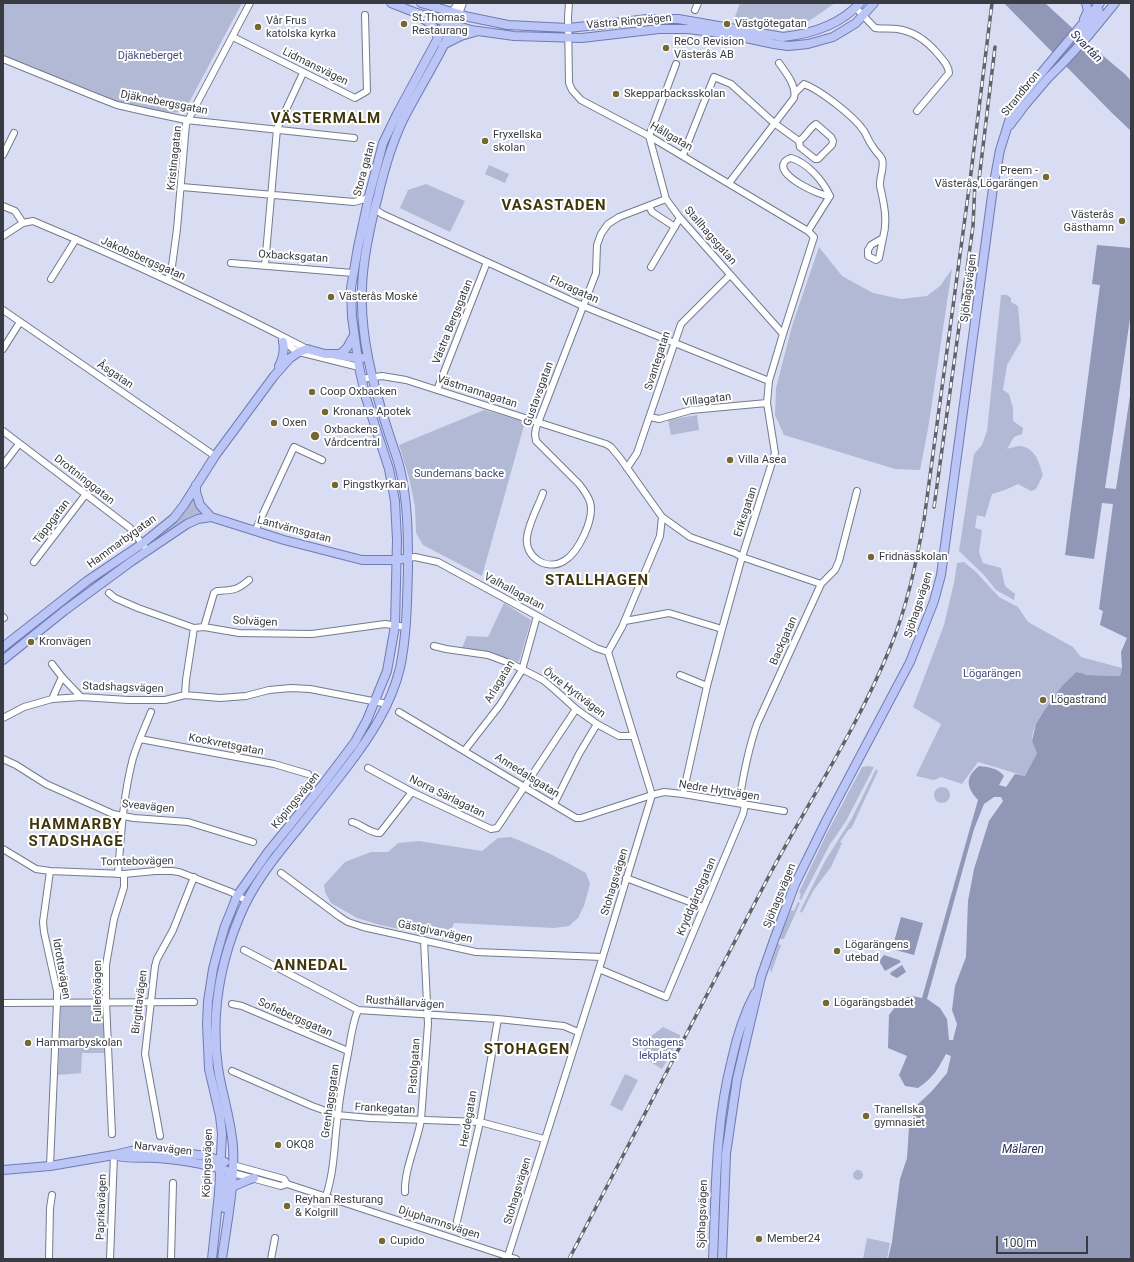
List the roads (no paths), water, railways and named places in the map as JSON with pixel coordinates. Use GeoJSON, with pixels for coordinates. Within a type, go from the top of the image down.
{"type":"FeatureCollection","features":[{"type":"Feature","properties":{"kind":"main road","name":"Västra Ringvägen"},"geometry":{"type":"LineString","coordinates":[[391,3],[414,12],[498,27],[501,24],[530,27],[568,28],[647,19],[678,19],[783,37],[798,35],[822,28],[846,16],[858,5]]}},
{"type":"Feature","properties":{"kind":"main road","name":"Västra Ringvägen"},"geometry":{"type":"LineString","coordinates":[[421,3],[434,5],[454,19],[477,31],[525,37],[568,38],[654,29],[688,29],[727,34],[788,46],[808,44],[833,37],[856,23],[874,3]]}},
{"type":"Feature","properties":{"kind":"main road"},"geometry":{"type":"LineString","coordinates":[[1083,29],[1088,11],[1086,3]]}},
{"type":"Feature","properties":{"kind":"main road"},"geometry":{"type":"LineString","coordinates":[[1083,29],[1099,13],[1097,4],[1104,6],[1111,3]]}},
{"type":"Feature","properties":{"kind":"main road","name":"Strandbron"},"geometry":{"type":"LineString","coordinates":[[1007,129],[1048,78],[1083,29],[1107,13],[1115,3]]}},
{"type":"Feature","properties":{"kind":"main road"},"geometry":{"type":"LineString","coordinates":[[414,12],[416,15],[431,24],[438,38]]}},
{"type":"Feature","properties":{"kind":"main road","name":"Stora gatan"},"geometry":{"type":"LineString","coordinates":[[357,358],[353,332],[351,298],[353,273],[369,196],[383,143],[438,38],[454,19]]}},
{"type":"Feature","properties":{"kind":"main road","name":"Stora gatan"},"geometry":{"type":"LineString","coordinates":[[369,365],[367,357],[362,291],[370,228],[387,161],[398,131],[443,46],[454,19]]}},
{"type":"Feature","properties":{"kind":"main road","name":"Strandbron"},"geometry":{"type":"LineString","coordinates":[[1007,129],[1012,112],[1017,102],[1059,61],[1083,29]]}},
{"type":"Feature","properties":{"kind":"main road"},"geometry":{"type":"LineString","coordinates":[[443,46],[461,36],[477,31]]}},
{"type":"Feature","properties":{"kind":"main road","name":"Sjöhagsvägen"},"geometry":{"type":"LineString","coordinates":[[722,1259],[726,1154],[737,1079],[760,985],[774,940],[795,884],[827,819],[910,662],[934,600],[941,575],[993,188],[1000,150],[1007,129]]}},
{"type":"Feature","properties":{"kind":"main road"},"geometry":{"type":"LineString","coordinates":[[336,355],[348,348],[352,340],[353,332]]}},
{"type":"Feature","properties":{"kind":"main road","name":"Hammarbygatan"},"geometry":{"type":"LineString","coordinates":[[274,376],[282,358],[284,348],[283,342]]}},
{"type":"Feature","properties":{"kind":"main road"},"geometry":{"type":"LineString","coordinates":[[303,351],[357,358],[367,357]]}},
{"type":"Feature","properties":{"kind":"main road","name":"Hammarbygatan"},"geometry":{"type":"LineString","coordinates":[[3,660],[144,548],[174,518],[215,456],[274,376],[283,365],[303,351]]}},
{"type":"Feature","properties":{"kind":"main road","name":"Köpingsvägen"},"geometry":{"type":"LineString","coordinates":[[222,1259],[232,1187],[227,1167],[224,1123],[220,1116],[209,1069],[207,1030],[208,1001],[213,969],[218,950],[225,926],[237,896],[268,852],[344,758],[367,720],[387,671],[395,626],[396,515],[393,485],[383,447],[366,398],[357,358]]}},
{"type":"Feature","properties":{"kind":"main road"},"geometry":{"type":"LineString","coordinates":[[359,367],[369,365]]}},
{"type":"Feature","properties":{"kind":"main road","name":"Köpingsvägen"},"geometry":{"type":"LineString","coordinates":[[212,1259],[220,1186],[227,1167],[232,1143],[218,1067],[215,1034],[216,1001],[228,948],[238,919],[247,901],[271,862],[373,731],[388,704],[400,669],[406,627],[408,558],[407,512],[400,467],[376,394],[369,365]]}},
{"type":"Feature","properties":{"kind":"main road"},"geometry":{"type":"LineString","coordinates":[[196,485],[196,492],[200,505],[211,517]]}},
{"type":"Feature","properties":{"kind":"main road","name":"Hammarbygatan"},"geometry":{"type":"LineString","coordinates":[[3,647],[87,581],[187,524],[198,519],[211,517]]}},
{"type":"Feature","properties":{"kind":"main road","name":"Lantvärnsgatan"},"geometry":{"type":"LineString","coordinates":[[211,517],[284,540],[362,560],[396,560],[408,558]]}},
{"type":"Feature","properties":{"kind":"main road","name":"Sjöhagsvägen"},"geometry":{"type":"LineString","coordinates":[[713,1259],[717,1153],[724,1089],[734,1048],[746,1011],[760,985]]}},
{"type":"Feature","properties":{"kind":"main road"},"geometry":{"type":"LineString","coordinates":[[715,1200],[721,1180],[724,1144],[728,1136],[725,1130],[722,1111]]}},
{"type":"Feature","properties":{"kind":"main road","name":"Narvavägen"},"geometry":{"type":"LineString","coordinates":[[3,1170],[50,1166],[131,1151],[160,1150],[206,1156],[227,1167]]}},
{"type":"Feature","properties":{"kind":"main road","name":"Narvavägen"},"geometry":{"type":"LineString","coordinates":[[114,1155],[121,1157],[159,1158],[227,1167]]}},
{"type":"Feature","properties":{"kind":"main road"},"geometry":{"type":"LineString","coordinates":[[198,1164],[200,1167],[214,1173],[220,1186]]}},
{"type":"Feature","properties":{"kind":"main road"},"geometry":{"type":"LineString","coordinates":[[227,1167],[228,1174],[223,1211],[227,1222]]}},
{"type":"Feature","properties":{"kind":"main road"},"geometry":{"type":"LineString","coordinates":[[232,1187],[254,1178]]}},
{"type":"Feature","properties":{"kind":"street","name":"Kristinagatan"},"geometry":{"type":"LineString","coordinates":[[168,280],[172,266],[182,187],[186,124],[250,3]]}},
{"type":"Feature","properties":{"kind":"street","name":"Stora gatan"},"geometry":{"type":"LineString","coordinates":[[454,19],[458,3]]}},
{"type":"Feature","properties":{"kind":"street","name":"Stora gatan"},"geometry":{"type":"LineString","coordinates":[[454,19],[463,3]]}},
{"type":"Feature","properties":{"kind":"street"},"geometry":{"type":"LineString","coordinates":[[568,28],[569,3]]}},
{"type":"Feature","properties":{"kind":"street"},"geometry":{"type":"LineString","coordinates":[[695,10],[698,3]]}},
{"type":"Feature","properties":{"kind":"street"},"geometry":{"type":"LineString","coordinates":[[858,5],[863,14],[875,28],[898,29],[921,37],[931,45],[949,69],[949,73],[917,111]]}},
{"type":"Feature","properties":{"kind":"street","name":"Lidmansvägen"},"geometry":{"type":"LineString","coordinates":[[233,36],[303,73],[355,98],[367,91],[365,15]]}},
{"type":"Feature","properties":{"kind":"street","name":"Hållgatan"},"geometry":{"type":"LineString","coordinates":[[568,28],[569,83],[577,96],[586,103],[683,155],[808,231],[814,237]]}},
{"type":"Feature","properties":{"kind":"street","name":"Djäknebergsgatan"},"geometry":{"type":"LineString","coordinates":[[3,59],[117,105],[189,120],[354,138]]}},
{"type":"Feature","properties":{"kind":"street"},"geometry":{"type":"LineString","coordinates":[[779,63],[795,93]]}},
{"type":"Feature","properties":{"kind":"street"},"geometry":{"type":"LineString","coordinates":[[649,136],[676,64]]}},
{"type":"Feature","properties":{"kind":"street"},"geometry":{"type":"LineString","coordinates":[[265,265],[277,129],[303,73]]}},
{"type":"Feature","properties":{"kind":"street"},"geometry":{"type":"LineString","coordinates":[[683,155],[714,77],[735,88],[774,123],[799,141],[800,147],[815,159],[818,159],[832,145],[833,141],[816,124],[799,141]]}},
{"type":"Feature","properties":{"kind":"street"},"geometry":{"type":"LineString","coordinates":[[729,183],[794,98],[795,93],[804,84],[812,87],[836,104],[862,129],[882,159],[883,162],[880,186],[886,214],[883,238]]}},
{"type":"Feature","properties":{"kind":"street"},"geometry":{"type":"LineString","coordinates":[[3,155],[14,133]]}},
{"type":"Feature","properties":{"kind":"street","name":"Stallhagsgatan"},"geometry":{"type":"LineString","coordinates":[[649,136],[666,199],[680,218],[782,334]]}},
{"type":"Feature","properties":{"kind":"street"},"geometry":{"type":"LineString","coordinates":[[791,158],[803,164],[814,173],[826,187],[830,196],[824,196],[801,184],[786,173],[782,168],[784,162],[791,158]]}},
{"type":"Feature","properties":{"kind":"street"},"geometry":{"type":"LineString","coordinates":[[182,187],[354,202],[369,196]]}},
{"type":"Feature","properties":{"kind":"street"},"geometry":{"type":"LineString","coordinates":[[808,231],[830,196]]}},
{"type":"Feature","properties":{"kind":"street","name":"Gustavsgatan"},"geometry":{"type":"LineString","coordinates":[[544,493],[527,536],[527,544],[531,556],[538,561],[556,564],[562,562],[575,552],[580,543],[591,513],[590,502],[579,484],[536,440],[535,434],[538,422],[596,273],[597,245],[600,234],[608,224],[619,217],[666,199]]}},
{"type":"Feature","properties":{"kind":"street"},"geometry":{"type":"LineString","coordinates":[[3,206],[15,211],[23,223],[3,236]]}},
{"type":"Feature","properties":{"kind":"street"},"geometry":{"type":"LineString","coordinates":[[649,206],[652,212],[675,226]]}},
{"type":"Feature","properties":{"kind":"street","name":"Floragatan"},"geometry":{"type":"LineString","coordinates":[[375,209],[382,214],[583,306],[769,381]]}},
{"type":"Feature","properties":{"kind":"street"},"geometry":{"type":"LineString","coordinates":[[651,267],[680,218]]}},
{"type":"Feature","properties":{"kind":"street","name":"Jakobsbergsgatan"},"geometry":{"type":"LineString","coordinates":[[23,223],[32,221],[168,280],[278,334],[303,351]]}},
{"type":"Feature","properties":{"kind":"street","name":"Eriksgatan"},"geometry":{"type":"LineString","coordinates":[[683,794],[707,686],[722,628],[742,557],[775,453],[767,403],[769,381],[782,334],[814,237]]}},
{"type":"Feature","properties":{"kind":"street"},"geometry":{"type":"LineString","coordinates":[[51,279],[76,239]]}},
{"type":"Feature","properties":{"kind":"street","name":"Västra Bergsgatan"},"geometry":{"type":"LineString","coordinates":[[437,390],[487,262]]}},
{"type":"Feature","properties":{"kind":"street","name":"Oxbacksgatan"},"geometry":{"type":"LineString","coordinates":[[231,263],[353,273]]}},
{"type":"Feature","properties":{"kind":"street","name":"Svantegatan"},"geometry":{"type":"LineString","coordinates":[[627,468],[637,453],[681,324],[730,275]]}},
{"type":"Feature","properties":{"kind":"street","name":"Åsgatan"},"geometry":{"type":"LineString","coordinates":[[3,310],[215,456]]}},
{"type":"Feature","properties":{"kind":"street"},"geometry":{"type":"LineString","coordinates":[[3,349],[20,322]]}},
{"type":"Feature","properties":{"kind":"street","name":"Jakobsbergsgatan"},"geometry":{"type":"LineString","coordinates":[[278,334],[283,342],[303,351],[359,367]]}},
{"type":"Feature","properties":{"kind":"street","name":"Västmannagatan"},"geometry":{"type":"LineString","coordinates":[[361,379],[372,376],[382,376],[406,380],[606,444],[616,452],[662,517],[690,537],[735,553],[742,557],[821,584]]}},
{"type":"Feature","properties":{"kind":"street","name":"Villagatan"},"geometry":{"type":"LineString","coordinates":[[650,417],[659,419],[691,410],[767,403]]}},
{"type":"Feature","properties":{"kind":"street","name":"Drottninggatan"},"geometry":{"type":"LineString","coordinates":[[3,431],[130,528],[144,548]]}},
{"type":"Feature","properties":{"kind":"street"},"geometry":{"type":"LineString","coordinates":[[3,465],[19,444]]}},
{"type":"Feature","properties":{"kind":"street"},"geometry":{"type":"LineString","coordinates":[[255,531],[294,447],[322,460]]}},
{"type":"Feature","properties":{"kind":"street","name":"Backgatan"},"geometry":{"type":"LineString","coordinates":[[742,804],[743,773],[757,724],[821,584],[835,570],[839,561],[857,491]]}},
{"type":"Feature","properties":{"kind":"street","name":"Täppgatan"},"geometry":{"type":"LineString","coordinates":[[34,562],[86,494]]}},
{"type":"Feature","properties":{"kind":"street"},"geometry":{"type":"LineString","coordinates":[[652,794],[608,652],[625,621],[660,536],[662,517]]}},
{"type":"Feature","properties":{"kind":"street","name":"Valhallagatan"},"geometry":{"type":"LineString","coordinates":[[408,558],[415,557],[438,562],[596,648],[608,652]]}},
{"type":"Feature","properties":{"kind":"street"},"geometry":{"type":"LineString","coordinates":[[204,627],[214,593],[217,591],[235,590],[249,580]]}},
{"type":"Feature","properties":{"kind":"street","name":"Solvägen"},"geometry":{"type":"LineString","coordinates":[[110,594],[115,598],[138,608],[194,628],[204,627],[239,633],[312,634],[385,624],[406,627]]}},
{"type":"Feature","properties":{"kind":"street"},"geometry":{"type":"LineString","coordinates":[[625,621],[670,613],[722,628]]}},
{"type":"Feature","properties":{"kind":"street","name":"Arlagatan"},"geometry":{"type":"LineString","coordinates":[[465,750],[500,705],[522,670],[537,616]]}},
{"type":"Feature","properties":{"kind":"street"},"geometry":{"type":"LineString","coordinates":[[185,695],[194,628]]}},
{"type":"Feature","properties":{"kind":"street","name":"Övre Hyttvägen"},"geometry":{"type":"LineString","coordinates":[[434,646],[446,650],[488,655],[500,659],[543,680],[556,690],[576,710],[597,724],[619,736],[634,736]]}},
{"type":"Feature","properties":{"kind":"street"},"geometry":{"type":"LineString","coordinates":[[52,664],[81,697]]}},
{"type":"Feature","properties":{"kind":"street"},"geometry":{"type":"LineString","coordinates":[[680,675],[707,686]]}},
{"type":"Feature","properties":{"kind":"street"},"geometry":{"type":"LineString","coordinates":[[52,699],[62,677]]}},
{"type":"Feature","properties":{"kind":"street","name":"Stadshagsvägen"},"geometry":{"type":"LineString","coordinates":[[3,718],[24,707],[52,699],[81,697],[165,700],[185,695],[220,698],[246,696],[269,690],[296,688],[310,689],[388,704]]}},
{"type":"Feature","properties":{"kind":"street","name":"Norra Särlagatan"},"geometry":{"type":"LineString","coordinates":[[368,768],[412,792],[491,830],[497,828],[523,787],[576,710]]}},
{"type":"Feature","properties":{"kind":"street","name":"Fullerövägen"},"geometry":{"type":"LineString","coordinates":[[112,1134],[106,1002],[106,965],[114,919],[124,888],[121,874],[122,816],[134,757],[151,712]]}},
{"type":"Feature","properties":{"kind":"street","name":"Annedalsgatan"},"geometry":{"type":"LineString","coordinates":[[399,712],[515,780],[523,787],[572,816],[581,818],[652,794]]}},
{"type":"Feature","properties":{"kind":"street"},"geometry":{"type":"LineString","coordinates":[[554,804],[597,724]]}},
{"type":"Feature","properties":{"kind":"street","name":"Kockvretsgatan"},"geometry":{"type":"LineString","coordinates":[[140,739],[274,764],[308,774]]}},
{"type":"Feature","properties":{"kind":"street","name":"Sveavägen"},"geometry":{"type":"LineString","coordinates":[[3,759],[16,765],[46,784],[113,814],[134,818],[188,822],[252,842]]}},
{"type":"Feature","properties":{"kind":"street"},"geometry":{"type":"LineString","coordinates":[[352,822],[359,823],[376,834],[380,833],[412,792]]}},
{"type":"Feature","properties":{"kind":"street","name":"Nedre Hyttvägen"},"geometry":{"type":"LineString","coordinates":[[652,794],[664,792],[683,794],[784,811]]}},
{"type":"Feature","properties":{"kind":"street","name":"Stohagsvägen"},"geometry":{"type":"LineString","coordinates":[[508,1256],[599,969],[652,794]]}},
{"type":"Feature","properties":{"kind":"street","name":"Kryddgårdsgatan"},"geometry":{"type":"LineString","coordinates":[[599,969],[666,997],[743,814],[742,804]]}},
{"type":"Feature","properties":{"kind":"street","name":"Tomtebovägen"},"geometry":{"type":"LineString","coordinates":[[3,849],[36,868],[50,871],[121,874],[172,871],[194,877],[247,901]]}},
{"type":"Feature","properties":{"kind":"street","name":"Idrottsvägen"},"geometry":{"type":"LineString","coordinates":[[50,871],[43,922],[57,991],[50,1166]]}},
{"type":"Feature","properties":{"kind":"street","name":"Gästgivarvägen"},"geometry":{"type":"LineString","coordinates":[[281,873],[348,922],[363,927],[476,952],[602,957]]}},
{"type":"Feature","properties":{"kind":"street","name":"Birgittavägen"},"geometry":{"type":"LineString","coordinates":[[160,1136],[145,1054],[150,1002],[157,959],[173,930],[194,877]]}},
{"type":"Feature","properties":{"kind":"street"},"geometry":{"type":"LineString","coordinates":[[626,878],[703,907]]}},
{"type":"Feature","properties":{"kind":"street","name":"Pistolgatan"},"geometry":{"type":"LineString","coordinates":[[405,1192],[405,1183],[419,1133],[421,1120],[428,1015],[424,940]]}},
{"type":"Feature","properties":{"kind":"street","name":"Rusthållarvägen"},"geometry":{"type":"LineString","coordinates":[[244,950],[358,1010],[498,1019],[564,1026],[578,1032]]}},
{"type":"Feature","properties":{"kind":"street"},"geometry":{"type":"LineString","coordinates":[[3,1003],[194,1002]]}},
{"type":"Feature","properties":{"kind":"street","name":"Sofiebergsgatan"},"geometry":{"type":"LineString","coordinates":[[232,1004],[242,1006],[348,1051]]}},
{"type":"Feature","properties":{"kind":"street","name":"Grenhagsgatan"},"geometry":{"type":"LineString","coordinates":[[326,1196],[331,1183],[337,1115],[348,1051],[355,1017],[358,1010]]}},
{"type":"Feature","properties":{"kind":"street","name":"Herdegatan"},"geometry":{"type":"LineString","coordinates":[[457,1222],[480,1122],[498,1019]]}},
{"type":"Feature","properties":{"kind":"street","name":"Frankegatan"},"geometry":{"type":"LineString","coordinates":[[232,1071],[312,1106],[337,1115],[348,1117],[480,1122],[544,1139]]}},
{"type":"Feature","properties":{"kind":"street","name":"Paprikavägen"},"geometry":{"type":"LineString","coordinates":[[110,1259],[114,1155]]}},
{"type":"Feature","properties":{"kind":"street","name":"Djuphamnsvägen"},"geometry":{"type":"LineString","coordinates":[[227,1167],[254,1178],[281,1186],[287,1184],[326,1196],[516,1259]]}},
{"type":"Feature","properties":{"kind":"street","name":"Djuphamnsvägen"},"geometry":{"type":"LineString","coordinates":[[227,1167],[284,1179],[287,1184]]}},
{"type":"Feature","properties":{"kind":"street"},"geometry":{"type":"LineString","coordinates":[[171,1259],[173,1183]]}},
{"type":"Feature","properties":{"kind":"street"},"geometry":{"type":"LineString","coordinates":[[49,1259],[50,1208],[52,1195]]}},
{"type":"Feature","properties":{"kind":"street"},"geometry":{"type":"LineString","coordinates":[[271,1259],[275,1238]]}},
{"type":"Feature","properties":{"kind":"water","name":"Svartån"},"geometry":{"type":"Polygon","coordinates":[[[1004,3],[1045,3],[1126,75],[1131,81],[1131,131],[1111,112],[1004,3]]]}},
{"type":"Feature","properties":{"kind":"water","name":"Mälaren"},"geometry":{"type":"Polygon","coordinates":[[[1097,245],[1131,248],[1131,312],[1105,488],[1116,489],[1131,389],[1131,1259],[888,1259],[892,1242],[900,1179],[907,1158],[909,1127],[916,1106],[932,1091],[947,1073],[951,1056],[946,1054],[935,1073],[928,1081],[918,1088],[905,1086],[899,1075],[907,1056],[888,1048],[889,1015],[901,999],[912,996],[922,998],[978,800],[971,791],[969,779],[974,770],[979,766],[993,768],[1002,773],[1004,776],[999,785],[1006,787],[1015,774],[1025,776],[1037,753],[1032,741],[1036,724],[1062,686],[1076,672],[1085,675],[1120,676],[1122,668],[1121,652],[1127,638],[1100,625],[1103,611],[1099,609],[1113,504],[1102,503],[1094,559],[1065,555],[1100,285],[1092,284],[1097,245]],[[994,797],[984,804],[974,829],[927,999],[940,1008],[947,1019],[949,1040],[953,1040],[957,1024],[952,1010],[955,986],[966,957],[968,901],[974,869],[989,821],[1003,801],[1001,797],[994,797]]]}},
{"type":"Feature","properties":{"kind":"water"},"geometry":{"type":"Polygon","coordinates":[[[901,917],[923,923],[914,955],[892,949],[901,917]]]}},
{"type":"Feature","properties":{"kind":"water"},"geometry":{"type":"Polygon","coordinates":[[[884,955],[901,962],[885,971],[879,961],[884,955]]]}},
{"type":"Feature","properties":{"kind":"water"},"geometry":{"type":"Polygon","coordinates":[[[902,965],[906,972],[897,978],[891,975],[890,973],[902,965]]]}},
{"type":"Feature","properties":{"kind":"railway"},"geometry":{"type":"LineString","coordinates":[[569,1259],[770,874],[849,734],[877,677],[896,633],[914,569],[924,520],[970,181],[992,3]]}},
{"type":"Feature","properties":{"kind":"railway"},"geometry":{"type":"LineString","coordinates":[[978,188],[995,47]]}},
{"type":"Feature","properties":{"kind":"railway"},"geometry":{"type":"LineString","coordinates":[[934,507],[973,226],[975,182]]}},
{"type":"Feature","properties":{"kind":"place","name":"St.Thomas Restaurang"},"geometry":{"type":"Point","coordinates":[404,24]}},
{"type":"Feature","properties":{"kind":"place","name":"Västgötegatan"},"geometry":{"type":"Point","coordinates":[727,24]}},
{"type":"Feature","properties":{"kind":"place","name":"Vår Frus katolska kyrka"},"geometry":{"type":"Point","coordinates":[258,27]}},
{"type":"Feature","properties":{"kind":"place","name":"ReCo Revision Västerås AB"},"geometry":{"type":"Point","coordinates":[666,48]}},
{"type":"Feature","properties":{"kind":"place","name":"Skepparbacksskolan"},"geometry":{"type":"Point","coordinates":[616,94]}},
{"type":"Feature","properties":{"kind":"place","name":"Fryxellska skolan"},"geometry":{"type":"Point","coordinates":[485,141]}},
{"type":"Feature","properties":{"kind":"place","name":"Preem - Västerås,Lögarängen"},"geometry":{"type":"Point","coordinates":[1046,177]}},
{"type":"Feature","properties":{"kind":"place","name":"Västerås Gästhamn"},"geometry":{"type":"Point","coordinates":[1122,221]}},
{"type":"Feature","properties":{"kind":"place","name":"Västerås Moské"},"geometry":{"type":"Point","coordinates":[331,297]}},
{"type":"Feature","properties":{"kind":"place","name":"Coop Oxbacken"},"geometry":{"type":"Point","coordinates":[312,392]}},
{"type":"Feature","properties":{"kind":"place","name":"Kronans Apotek"},"geometry":{"type":"Point","coordinates":[325,412]}},
{"type":"Feature","properties":{"kind":"place","name":"Oxen"},"geometry":{"type":"Point","coordinates":[274,423]}},
{"type":"Feature","properties":{"kind":"place","name":"Oxbackens Vårdcentral"},"geometry":{"type":"Point","coordinates":[315,436]}},
{"type":"Feature","properties":{"kind":"place","name":"Villa Asea"},"geometry":{"type":"Point","coordinates":[730,460]}},
{"type":"Feature","properties":{"kind":"place","name":"Pingstkyrkan"},"geometry":{"type":"Point","coordinates":[335,485]}},
{"type":"Feature","properties":{"kind":"place","name":"Fridnässkolan"},"geometry":{"type":"Point","coordinates":[871,557]}},
{"type":"Feature","properties":{"kind":"place","name":"Kronvägen"},"geometry":{"type":"Point","coordinates":[31,642]}},
{"type":"Feature","properties":{"kind":"place","name":"Lögastrand"},"geometry":{"type":"Point","coordinates":[1043,700]}},
{"type":"Feature","properties":{"kind":"place","name":"Lögarängens utebad"},"geometry":{"type":"Point","coordinates":[837,951]}},
{"type":"Feature","properties":{"kind":"place","name":"Lögarängsbadet"},"geometry":{"type":"Point","coordinates":[826,1003]}},
{"type":"Feature","properties":{"kind":"place","name":"Hammarbyskolan"},"geometry":{"type":"Point","coordinates":[28,1043]}},
{"type":"Feature","properties":{"kind":"place","name":"Tranellska gymnasiet"},"geometry":{"type":"Point","coordinates":[866,1116]}},
{"type":"Feature","properties":{"kind":"place","name":"OKQ8"},"geometry":{"type":"Point","coordinates":[278,1145]}},
{"type":"Feature","properties":{"kind":"place","name":"Reyhan Resturang & Kolgrill"},"geometry":{"type":"Point","coordinates":[287,1206]}},
{"type":"Feature","properties":{"kind":"place","name":"Member24"},"geometry":{"type":"Point","coordinates":[759,1239]}},
{"type":"Feature","properties":{"kind":"place","name":"Cupido"},"geometry":{"type":"Point","coordinates":[382,1241]}},
{"type":"Feature","properties":{"kind":"district","name":"VÄSTERMALM"},"geometry":{"type":"Point","coordinates":[326,119]}},
{"type":"Feature","properties":{"kind":"district","name":"VASASTADEN"},"geometry":{"type":"Point","coordinates":[554,206]}},
{"type":"Feature","properties":{"kind":"district","name":"STALLHAGEN"},"geometry":{"type":"Point","coordinates":[597,581]}},
{"type":"Feature","properties":{"kind":"district","name":"HAMMARBY STADSHAGE"},"geometry":{"type":"Point","coordinates":[76,834]}},
{"type":"Feature","properties":{"kind":"district","name":"ANNEDAL"},"geometry":{"type":"Point","coordinates":[311,966]}},
{"type":"Feature","properties":{"kind":"district","name":"STOHAGEN"},"geometry":{"type":"Point","coordinates":[527,1050]}},
{"type":"Feature","properties":{"kind":"park label","name":"Djäkneberget"},"geometry":{"type":"Point","coordinates":[150,56]}},
{"type":"Feature","properties":{"kind":"park label","name":"Sundemans backe"},"geometry":{"type":"Point","coordinates":[459,474]}},
{"type":"Feature","properties":{"kind":"park label","name":"Lögarängen"},"geometry":{"type":"Point","coordinates":[992,674]}},
{"type":"Feature","properties":{"kind":"park label","name":"Stohagens lekplats"},"geometry":{"type":"Point","coordinates":[658,1049]}}]}
